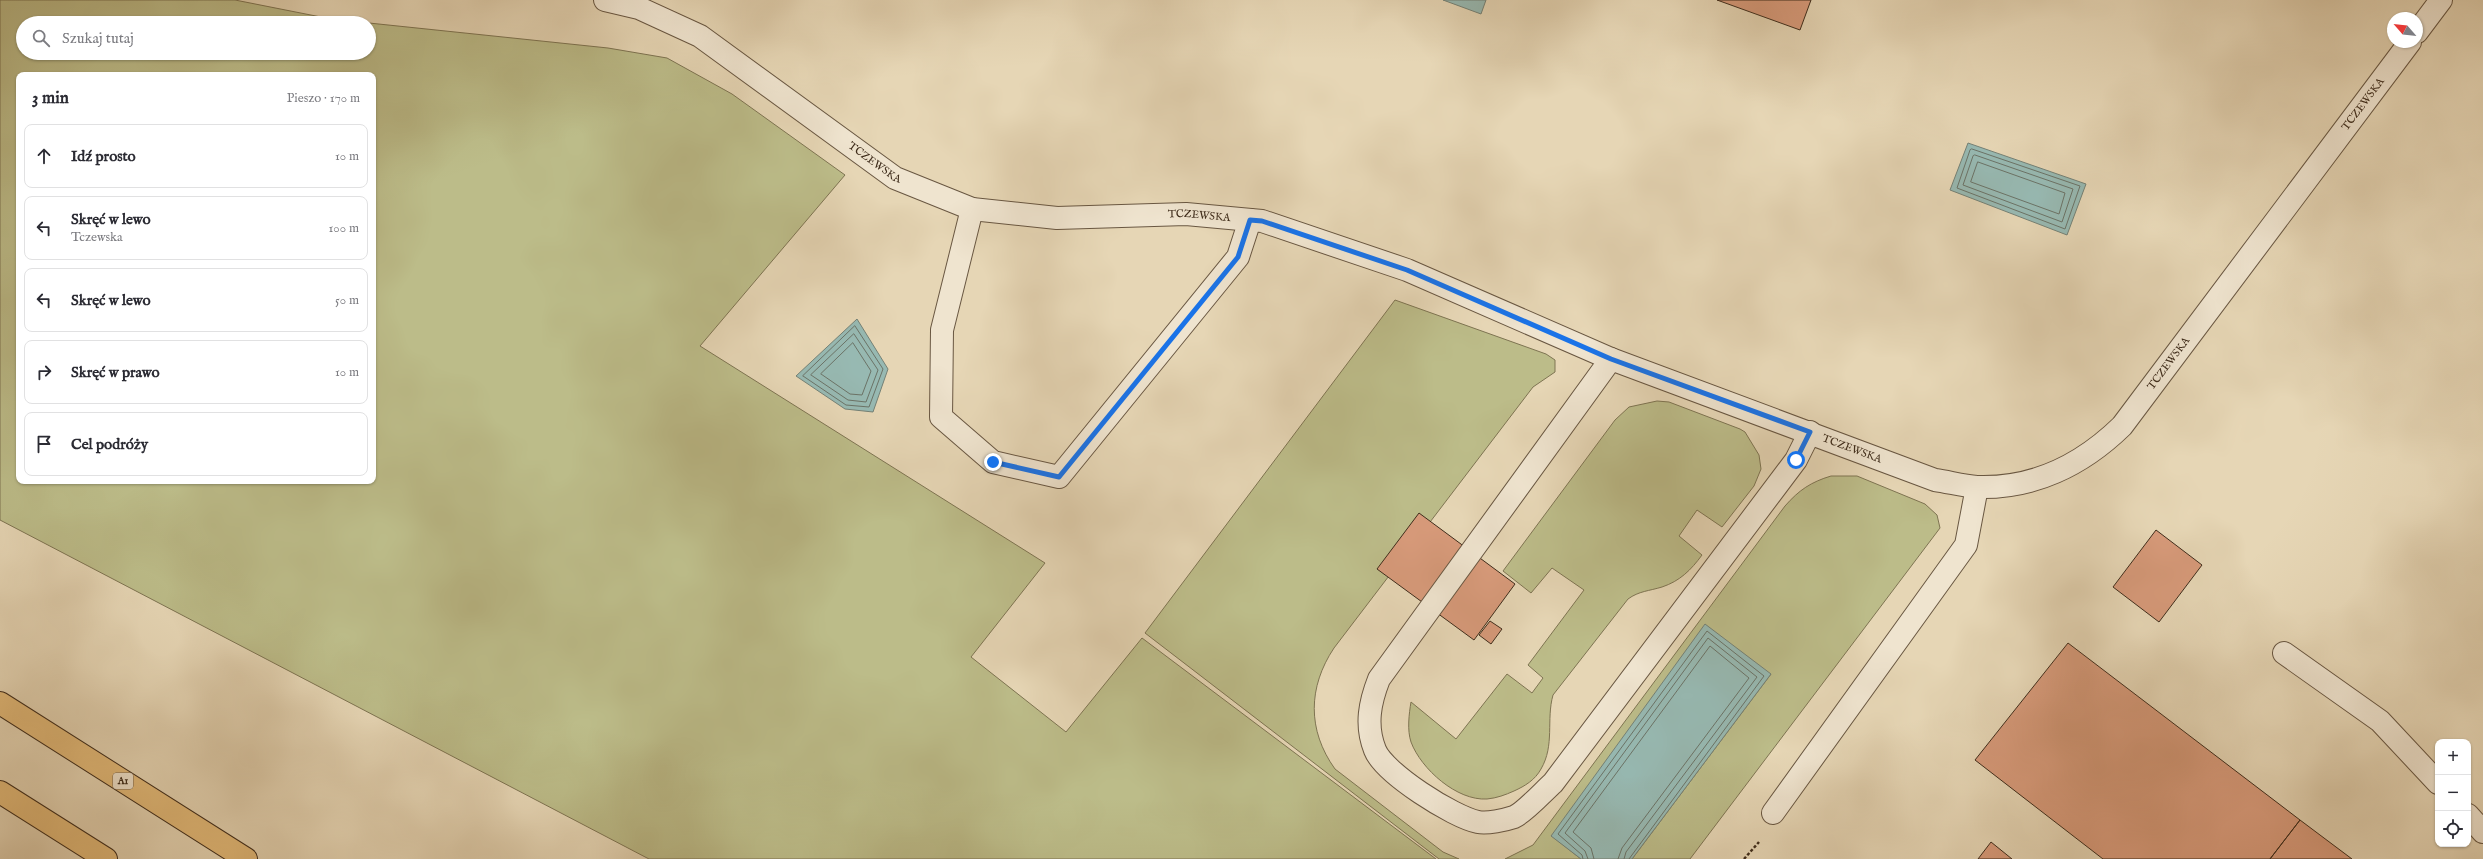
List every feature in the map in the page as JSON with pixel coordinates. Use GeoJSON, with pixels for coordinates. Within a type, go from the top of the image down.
{"type":"FeatureCollection","features":[{"type":"Feature","properties":{"kind":"highway","name":"A1"},"geometry":{"type":"LineString","coordinates":[[0,703],[246,859]]}},
{"type":"Feature","properties":{"kind":"highway"},"geometry":{"type":"LineString","coordinates":[[0,792],[106,859]]}},
{"type":"Feature","properties":{"kind":"street","name":"TCZEWSKA"},"geometry":{"type":"LineString","coordinates":[[605,0],[639,8],[700,36],[895,178],[972,209],[1058,218],[1186,214],[1262,221],[1407,270],[1611,359],[1810,432],[1935,480],[1977,487],[2016,485],[2069,466],[2103,445],[2122,426],[2406,48]]}},
{"type":"Feature","properties":{"kind":"street"},"geometry":{"type":"LineString","coordinates":[[2423,24],[2441,0]]}},
{"type":"Feature","properties":{"kind":"street"},"geometry":{"type":"LineString","coordinates":[[972,209],[942,330],[941,417],[993,462],[1059,477],[1238,257],[1250,220]]}},
{"type":"Feature","properties":{"kind":"street"},"geometry":{"type":"LineString","coordinates":[[1611,359],[1379,679],[1369,703],[1370,725],[1375,750],[1387,768],[1454,814],[1479,822],[1515,817],[1553,783],[1796,460],[1810,432]]}},
{"type":"Feature","properties":{"kind":"street"},"geometry":{"type":"LineString","coordinates":[[1773,813],[1966,545],[1977,487]]}},
{"type":"Feature","properties":{"kind":"street"},"geometry":{"type":"LineString","coordinates":[[2284,653],[2380,721],[2435,780]]}},
{"type":"Feature","properties":{"kind":"street"},"geometry":{"type":"LineString","coordinates":[[2471,819],[2483,832]]}},
{"type":"Feature","properties":{"kind":"green space"},"geometry":{"type":"Polygon","coordinates":[[[0,0],[235,0],[316,16],[16,16],[16,60],[376,60],[376,24],[608,48],[667,58],[732,94],[845,175],[700,346],[1045,563],[971,657],[1066,732],[1142,638],[1436,859],[649,859],[0,520],[0,0]]]}},
{"type":"Feature","properties":{"kind":"green space"},"geometry":{"type":"Polygon","coordinates":[[[1395,300],[1546,354],[1555,360],[1555,372],[1533,387],[1334,648],[1325,663],[1319,678],[1316,693],[1314,708],[1319,739],[1335,769],[1443,852],[1459,859],[1439,859],[1145,633],[1395,300]]]}},
{"type":"Feature","properties":{"kind":"green space"},"geometry":{"type":"Polygon","coordinates":[[[1657,401],[1669,402],[1745,432],[1759,455],[1761,469],[1754,486],[1722,527],[1697,510],[1679,536],[1702,555],[1685,574],[1674,582],[1640,593],[1628,599],[1553,695],[1550,714],[1548,751],[1539,773],[1522,787],[1498,797],[1487,799],[1476,798],[1464,795],[1452,789],[1423,763],[1411,742],[1409,717],[1411,702],[1456,739],[1507,674],[1532,693],[1543,678],[1528,665],[1584,590],[1552,568],[1531,593],[1503,571],[1615,420],[1629,407],[1657,401]]]}},
{"type":"Feature","properties":{"kind":"green space"},"geometry":{"type":"Polygon","coordinates":[[[1831,476],[1857,476],[1925,504],[1937,515],[1940,528],[1690,859],[1632,859],[1771,674],[1552,836],[1581,859],[1505,859],[1533,845],[1785,506],[1795,495],[1806,487],[1831,476]]]}},
{"type":"Feature","properties":{"kind":"water"},"geometry":{"type":"Polygon","coordinates":[[[1443,0],[1486,0],[1481,14],[1443,0]]]}},
{"type":"Feature","properties":{"kind":"water"},"geometry":{"type":"Polygon","coordinates":[[[1968,143],[2086,184],[2067,235],[1950,190],[1968,143]]]}},
{"type":"Feature","properties":{"kind":"water"},"geometry":{"type":"Polygon","coordinates":[[[857,319],[888,369],[873,412],[845,409],[796,376],[857,319]]]}},
{"type":"Feature","properties":{"kind":"water"},"geometry":{"type":"Polygon","coordinates":[[[1705,624],[1771,674],[1632,859],[1581,859],[1551,836],[1705,624]]]}},
{"type":"Feature","properties":{"kind":"building"},"geometry":{"type":"Polygon","coordinates":[[[1717,0],[1811,0],[1800,30],[1717,0]]]}},
{"type":"Feature","properties":{"kind":"building"},"geometry":{"type":"Polygon","coordinates":[[[1419,513],[1515,584],[1474,640],[1377,569],[1419,513]]]}},
{"type":"Feature","properties":{"kind":"building"},"geometry":{"type":"Polygon","coordinates":[[[2156,530],[2202,565],[2159,622],[2113,587],[2156,530]]]}},
{"type":"Feature","properties":{"kind":"building"},"geometry":{"type":"Polygon","coordinates":[[[1490,621],[1502,629],[1491,644],[1479,635],[1490,621]]]}},
{"type":"Feature","properties":{"kind":"building"},"geometry":{"type":"Polygon","coordinates":[[[2068,643],[2300,820],[2270,859],[2103,859],[1975,760],[2068,643]]]}},
{"type":"Feature","properties":{"kind":"building"},"geometry":{"type":"Polygon","coordinates":[[[2300,820],[2352,859],[2270,859],[2300,820]]]}},
{"type":"Feature","properties":{"kind":"building"},"geometry":{"type":"Polygon","coordinates":[[[1991,842],[2012,859],[1978,859],[1991,842]]]}},
{"type":"Feature","properties":{"kind":"route"},"geometry":{"type":"LineString","coordinates":[[993,462],[1059,477],[1238,257],[1250,220],[1262,221],[1407,270],[1611,359],[1810,432],[1796,460]]}}]}
